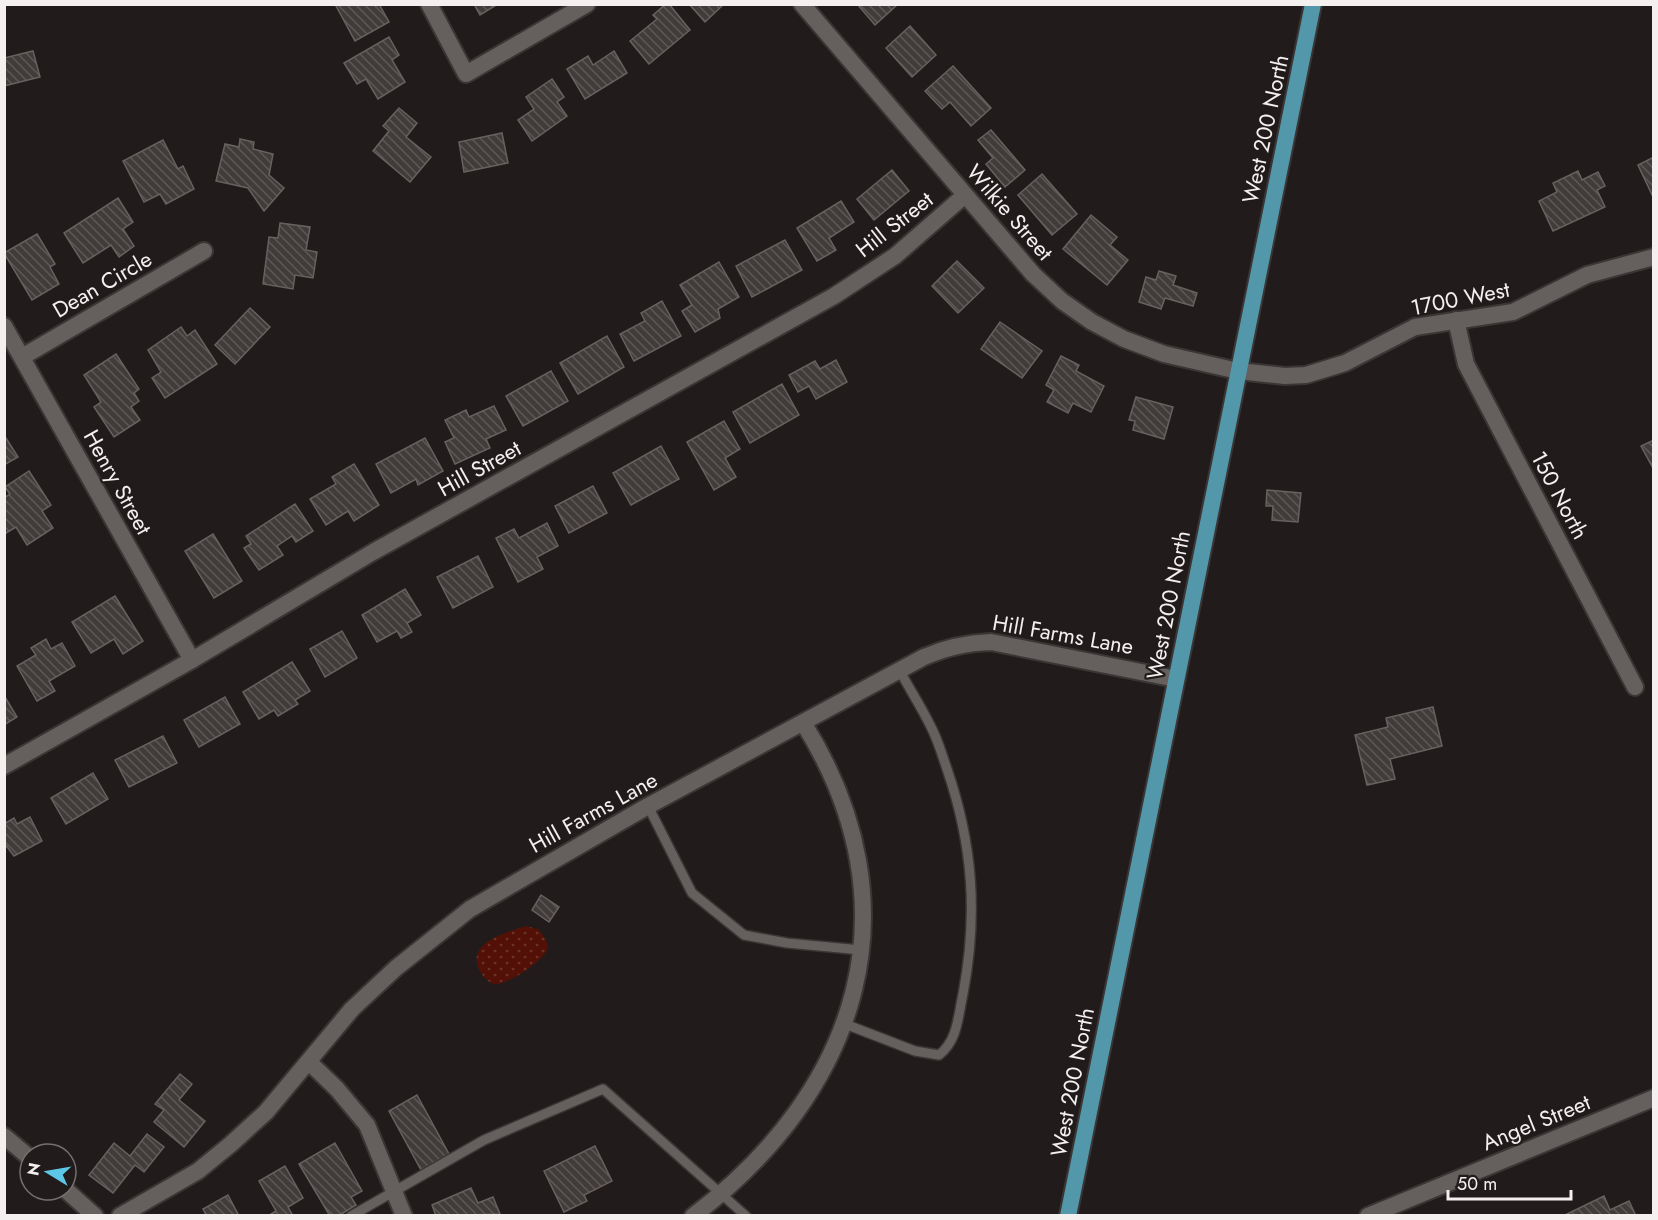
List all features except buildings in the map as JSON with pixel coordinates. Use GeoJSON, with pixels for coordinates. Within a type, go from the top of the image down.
{"type":"FeatureCollection","features":[{"type":"Feature","properties":{"kind":"main road","name":"West 200 North"},"geometry":{"type":"LineString","coordinates":[[1068,1215],[1313,4]]}},
{"type":"Feature","properties":{"kind":"street"},"geometry":{"type":"LineString","coordinates":[[429,4],[466,74],[587,4]]}},
{"type":"Feature","properties":{"kind":"street","name":"Wilkie Street"},"geometry":{"type":"LineString","coordinates":[[802,4],[1033,274],[1062,301],[1092,322],[1164,354],[1238,371]]}},
{"type":"Feature","properties":{"kind":"street","name":"Hill Street"},"geometry":{"type":"LineString","coordinates":[[4,766],[192,660],[373,552],[834,296],[895,256],[965,195]]}},
{"type":"Feature","properties":{"kind":"street","name":"Dean Circle"},"geometry":{"type":"LineString","coordinates":[[22,357],[204,251]]}},
{"type":"Feature","properties":{"kind":"street","name":"1700 West"},"geometry":{"type":"LineString","coordinates":[[1238,371],[1285,376],[1306,375],[1345,363],[1414,327],[1513,312],[1587,275],[1653,257]]}},
{"type":"Feature","properties":{"kind":"street","name":"150 North"},"geometry":{"type":"LineString","coordinates":[[1456,320],[1466,364],[1635,687]]}},
{"type":"Feature","properties":{"kind":"street","name":"Henry Street"},"geometry":{"type":"LineString","coordinates":[[4,326],[192,660]]}},
{"type":"Feature","properties":{"kind":"street","name":"Hill Farms Lane"},"geometry":{"type":"LineString","coordinates":[[120,1215],[198,1171],[266,1112],[352,1009],[430,938],[505,887],[648,807],[944,648],[968,643],[991,642],[1176,679]]}},
{"type":"Feature","properties":{"kind":"street"},"geometry":{"type":"LineString","coordinates":[[693,1215],[722,1192],[794,1116],[822,1072],[845,1024],[856,988],[864,907],[860,864],[838,786],[804,724]]}},
{"type":"Feature","properties":{"kind":"street"},"geometry":{"type":"LineString","coordinates":[[309,1062],[337,1089],[367,1125],[404,1215]]}},
{"type":"Feature","properties":{"kind":"street","name":"Angel Street"},"geometry":{"type":"LineString","coordinates":[[1368,1215],[1653,1098]]}},
{"type":"Feature","properties":{"kind":"street"},"geometry":{"type":"LineString","coordinates":[[4,1136],[18,1148]]}},
{"type":"Feature","properties":{"kind":"street"},"geometry":{"type":"LineString","coordinates":[[78,1200],[95,1215]]}},
{"type":"Feature","properties":{"kind":"lane"},"geometry":{"type":"LineString","coordinates":[[845,1024],[915,1051],[939,1055],[949,1047],[955,1033],[966,975],[971,934],[969,851],[956,797],[932,728],[900,671]]}},
{"type":"Feature","properties":{"kind":"lane"},"geometry":{"type":"LineString","coordinates":[[648,807],[692,893],[744,935],[787,943],[861,950]]}},
{"type":"Feature","properties":{"kind":"lane"},"geometry":{"type":"LineString","coordinates":[[351,1215],[484,1140],[603,1089],[746,1215]]}},
{"type":"Feature","properties":{"kind":"shaded area"},"geometry":{"type":"Polygon","coordinates":[[[525,926],[538,929],[544,936],[547,950],[539,960],[523,972],[499,984],[494,984],[483,975],[478,967],[479,951],[491,939],[525,926]]]}}]}
